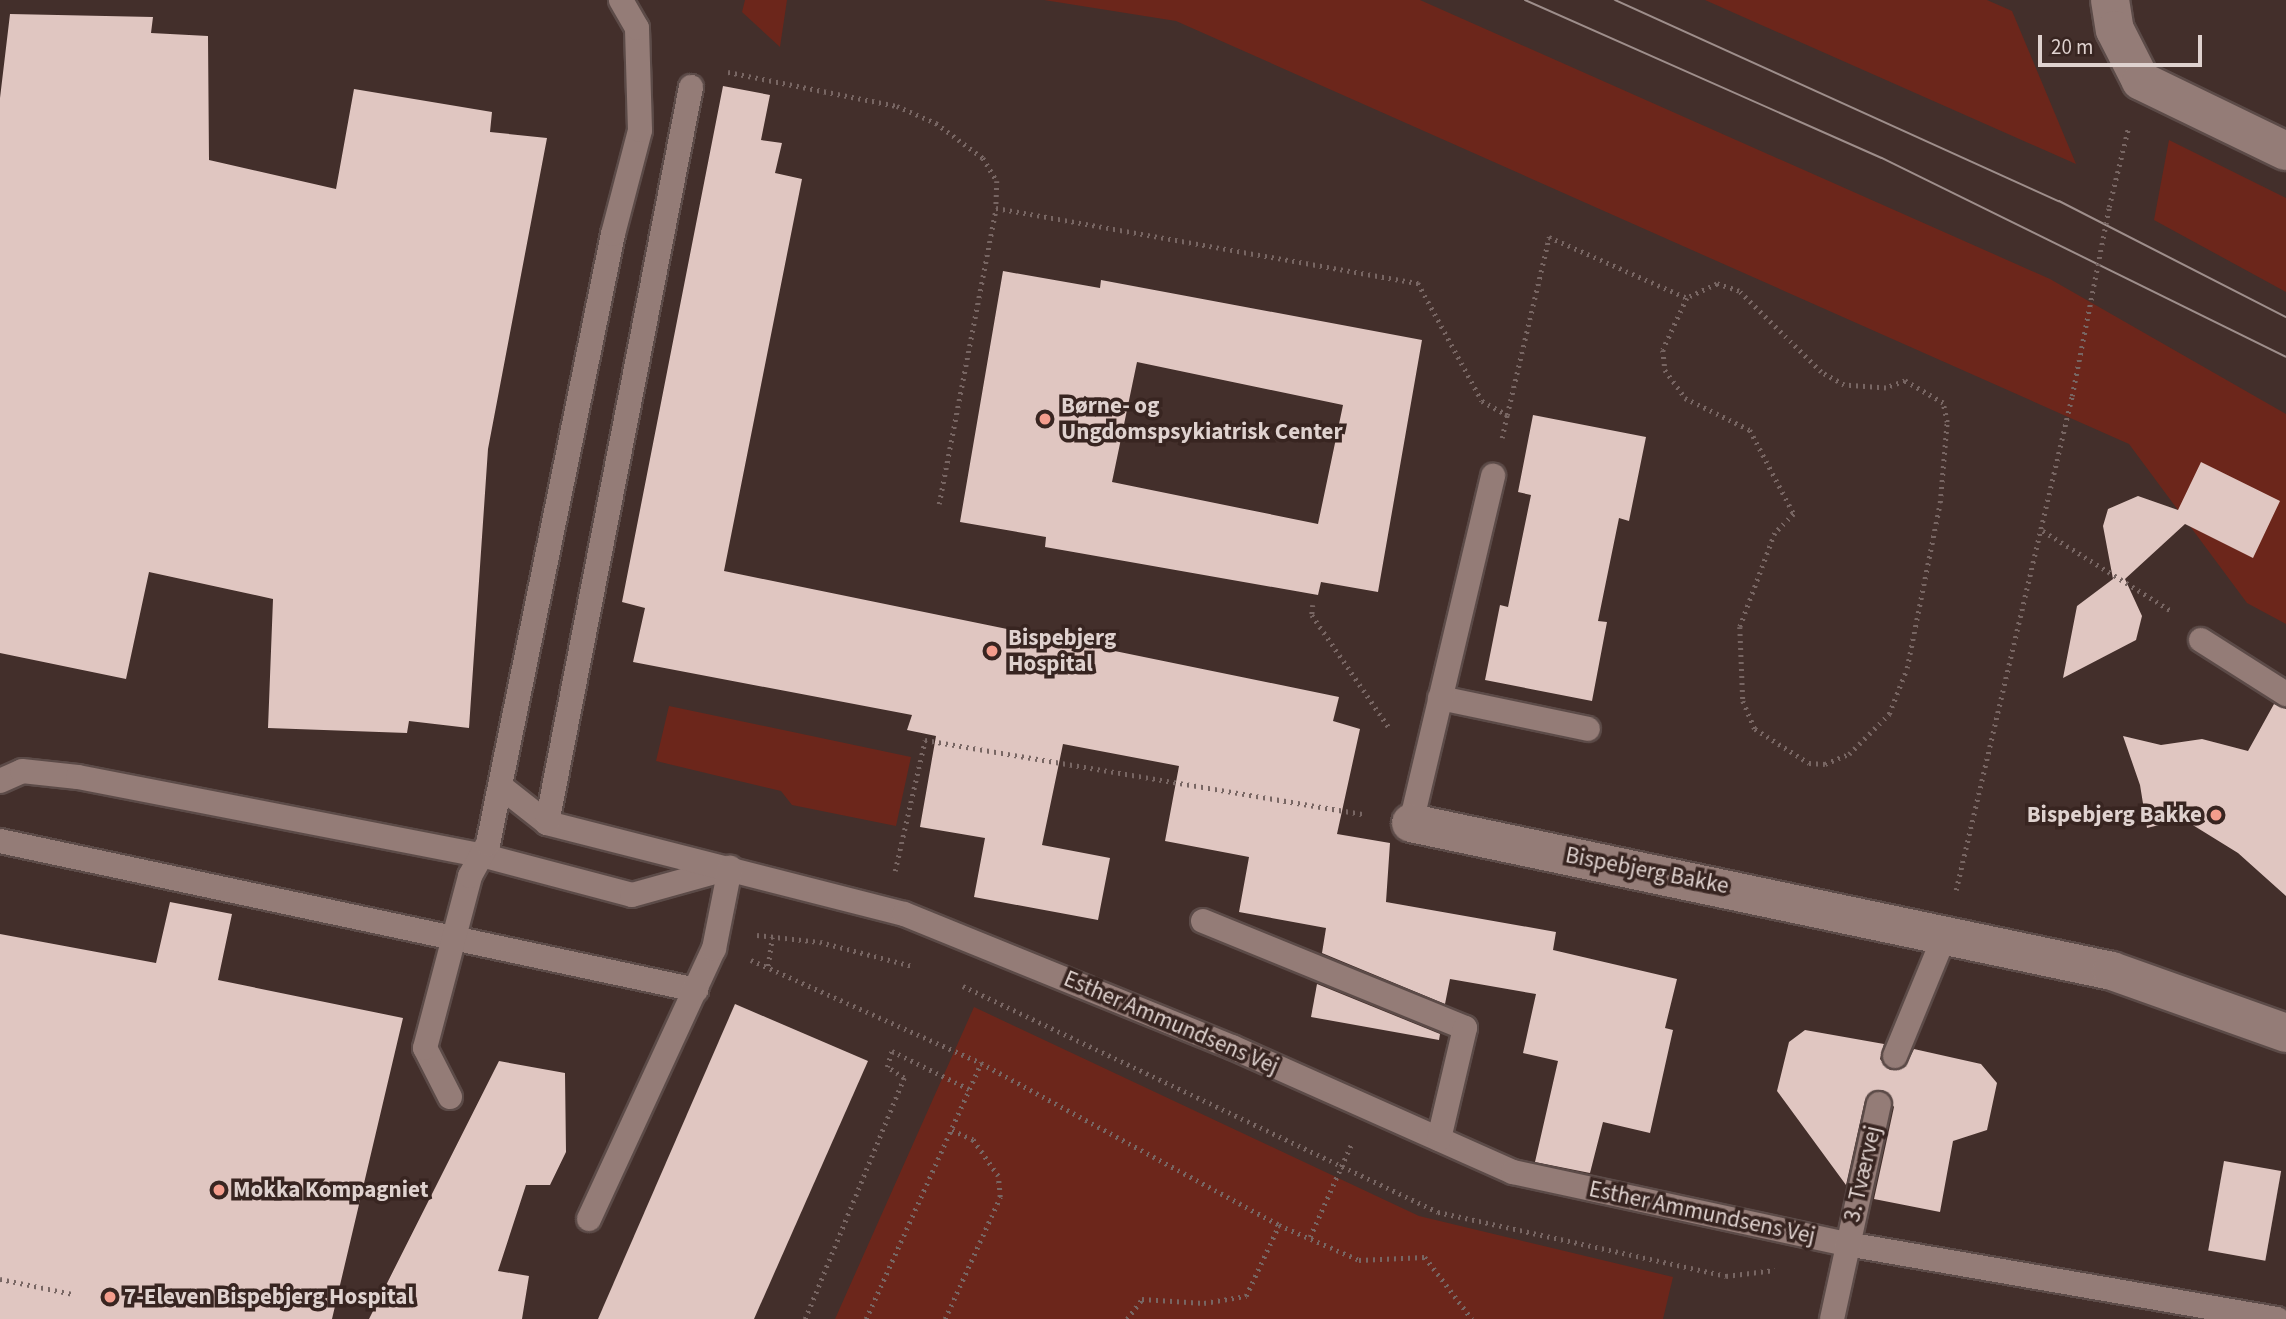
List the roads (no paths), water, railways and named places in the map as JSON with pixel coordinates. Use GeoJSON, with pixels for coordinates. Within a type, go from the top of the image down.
{"type":"FeatureCollection","features":[{"type":"Feature","properties":{"kind":"street"},"geometry":{"type":"LineString","coordinates":[[2110,0],[2115,30],[2141,81],[2286,151]]}},
{"type":"Feature","properties":{"kind":"street","name":"Bispebjerg Bakke"},"geometry":{"type":"LineString","coordinates":[[1411,822],[1946,932],[2112,971],[2286,1033]]}},
{"type":"Feature","properties":{"kind":"lane"},"geometry":{"type":"LineString","coordinates":[[450,1097],[425,1048],[500,786],[640,130],[637,28],[621,0]]}},
{"type":"Feature","properties":{"kind":"lane"},"geometry":{"type":"LineString","coordinates":[[547,822],[691,87]]}},
{"type":"Feature","properties":{"kind":"lane"},"geometry":{"type":"LineString","coordinates":[[1411,822],[1493,476]]}},
{"type":"Feature","properties":{"kind":"lane"},"geometry":{"type":"LineString","coordinates":[[2201,640],[2286,694]]}},
{"type":"Feature","properties":{"kind":"lane"},"geometry":{"type":"LineString","coordinates":[[1440,698],[1588,729]]}},
{"type":"Feature","properties":{"kind":"lane"},"geometry":{"type":"LineString","coordinates":[[0,781],[22,771],[78,778],[481,855],[632,895],[730,868],[714,949],[589,1219]]}},
{"type":"Feature","properties":{"kind":"lane","name":"Esther Ammundsens Vej"},"geometry":{"type":"LineString","coordinates":[[500,786],[547,822],[886,909],[1368,1107],[1514,1172],[1847,1244],[2278,1319]]}},
{"type":"Feature","properties":{"kind":"lane"},"geometry":{"type":"LineString","coordinates":[[0,841],[696,990]]}},
{"type":"Feature","properties":{"kind":"lane"},"geometry":{"type":"LineString","coordinates":[[1203,921],[1465,1028],[1439,1139]]}},
{"type":"Feature","properties":{"kind":"lane"},"geometry":{"type":"LineString","coordinates":[[1895,1056],[1946,932]]}},
{"type":"Feature","properties":{"kind":"lane","name":"3. Tværvej"},"geometry":{"type":"LineString","coordinates":[[1847,1244],[1879,1104]]}},
{"type":"Feature","properties":{"kind":"lane","name":"Esther Ammundsens Vej"},"geometry":{"type":"LineString","coordinates":[[1832,1319],[1847,1244]]}},
{"type":"Feature","properties":{"kind":"tram line"},"geometry":{"type":"LineString","coordinates":[[1525,0],[1882,158],[2286,357]]}},
{"type":"Feature","properties":{"kind":"tram line"},"geometry":{"type":"LineString","coordinates":[[1615,0],[2059,201],[2286,317]]}},
{"type":"Feature","properties":{"kind":"place","name":"Børne- og Ungdomspsykiatrisk Center"},"geometry":{"type":"Point","coordinates":[1045,419]}},
{"type":"Feature","properties":{"kind":"place","name":"Bispebjerg Hospital"},"geometry":{"type":"Point","coordinates":[992,651]}},
{"type":"Feature","properties":{"kind":"place","name":"Bispebjerg Bakke"},"geometry":{"type":"Point","coordinates":[2216,815]}},
{"type":"Feature","properties":{"kind":"place","name":"Mokka Kompagniet"},"geometry":{"type":"Point","coordinates":[219,1190]}},
{"type":"Feature","properties":{"kind":"place","name":"7-Eleven Bispebjerg Hospital"},"geometry":{"type":"Point","coordinates":[110,1297]}}]}
